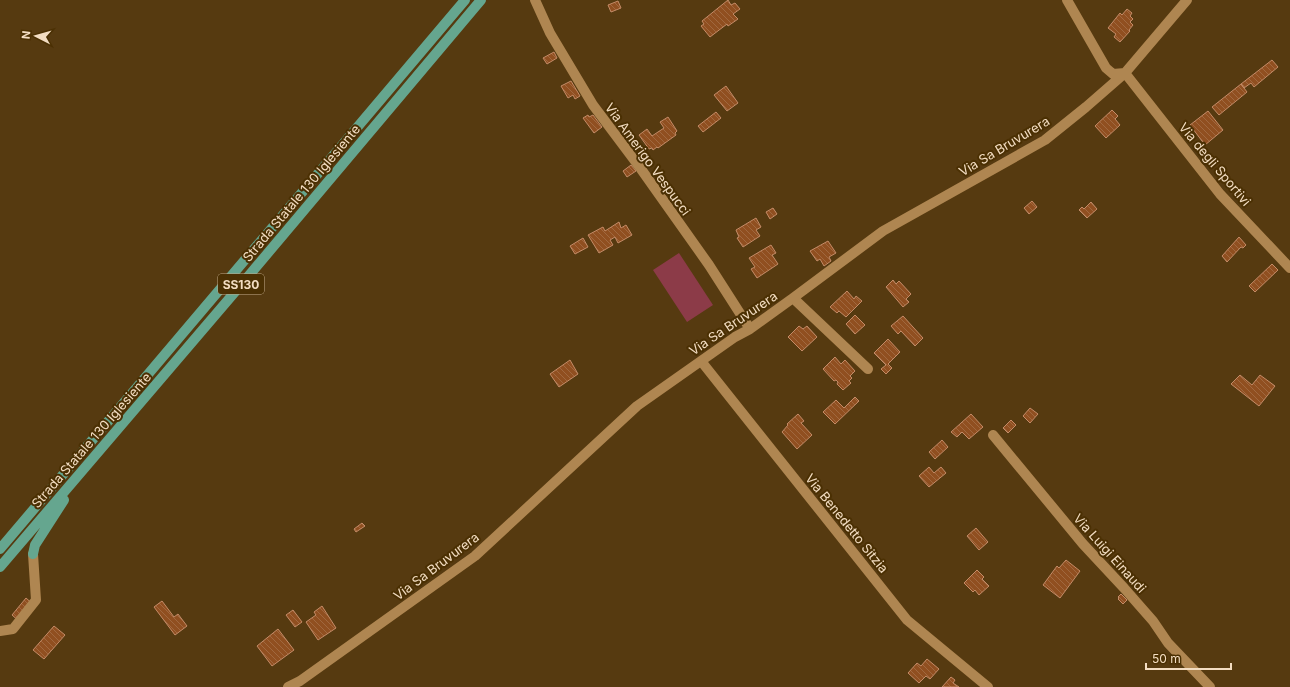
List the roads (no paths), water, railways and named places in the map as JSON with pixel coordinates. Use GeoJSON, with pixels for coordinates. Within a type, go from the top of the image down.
{"type":"FeatureCollection","features":[{"type":"Feature","properties":{"kind":"main road","name":"Strada Statale 130 Iglesiente"},"geometry":{"type":"LineString","coordinates":[[0,549],[465,0]]}},
{"type":"Feature","properties":{"kind":"main road","name":"Strada Statale 130 Iglesiente"},"geometry":{"type":"LineString","coordinates":[[0,567],[481,0]]}},
{"type":"Feature","properties":{"kind":"main road"},"geometry":{"type":"LineString","coordinates":[[33,554],[35,545],[92,459]]}},
{"type":"Feature","properties":{"kind":"street","name":"Via Amerigo Vespucci"},"geometry":{"type":"LineString","coordinates":[[535,0],[550,33],[593,106],[640,168],[709,265],[750,329]]}},
{"type":"Feature","properties":{"kind":"street"},"geometry":{"type":"LineString","coordinates":[[1067,0],[1106,68],[1113,74],[1125,73]]}},
{"type":"Feature","properties":{"kind":"street","name":"Via Sa Bruvurera"},"geometry":{"type":"LineString","coordinates":[[288,687],[300,681],[475,556],[637,406],[735,337],[750,329],[883,231],[1044,140],[1086,108],[1125,73],[1187,0]]}},
{"type":"Feature","properties":{"kind":"street","name":"Via degli Sportivi"},"geometry":{"type":"LineString","coordinates":[[1125,73],[1220,194],[1290,268]]}},
{"type":"Feature","properties":{"kind":"street"},"geometry":{"type":"LineString","coordinates":[[793,298],[868,369]]}},
{"type":"Feature","properties":{"kind":"street","name":"Via Benedetto Sitzia"},"geometry":{"type":"LineString","coordinates":[[701,361],[907,620],[988,687]]}},
{"type":"Feature","properties":{"kind":"street","name":"Via Luigi Einaudi"},"geometry":{"type":"LineString","coordinates":[[993,434],[1083,544],[1153,621],[1168,643],[1210,687]]}},
{"type":"Feature","properties":{"kind":"street"},"geometry":{"type":"LineString","coordinates":[[0,630],[13,629],[36,600],[33,554]]}}]}
